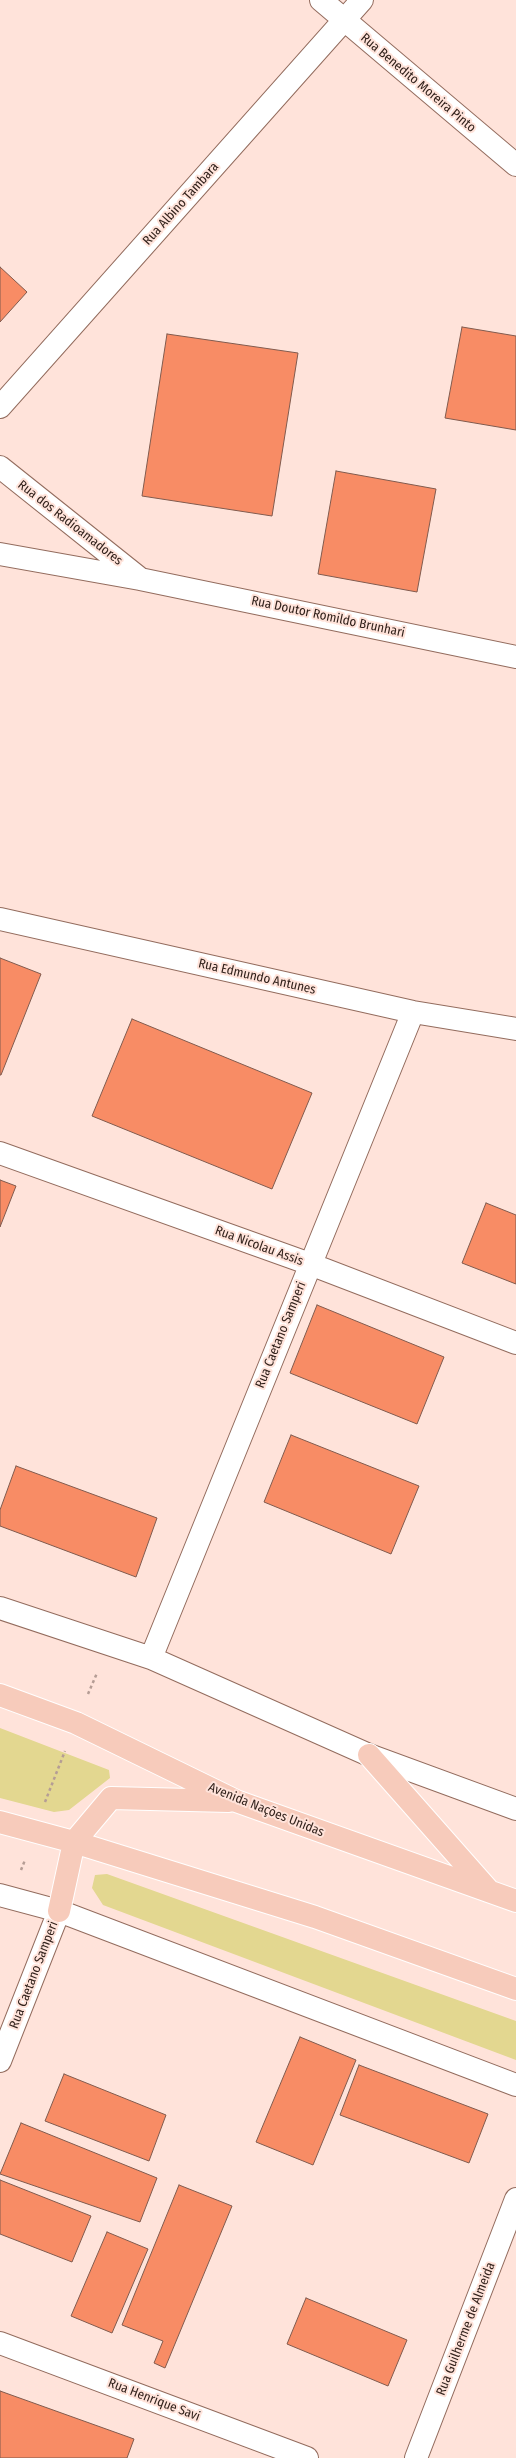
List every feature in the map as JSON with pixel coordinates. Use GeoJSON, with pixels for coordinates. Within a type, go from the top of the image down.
{"type":"FeatureCollection","features":[{"type":"Feature","properties":{"kind":"main road","name":"Avenida Nações Unidas"},"geometry":{"type":"LineString","coordinates":[[0,1695],[76,1723],[236,1802],[516,1901]]}},
{"type":"Feature","properties":{"kind":"main road"},"geometry":{"type":"LineString","coordinates":[[369,1755],[490,1892]]}},
{"type":"Feature","properties":{"kind":"main road"},"geometry":{"type":"LineString","coordinates":[[58,1911],[74,1842],[111,1798],[236,1802]]}},
{"type":"Feature","properties":{"kind":"main road"},"geometry":{"type":"LineString","coordinates":[[0,1822],[35,1830],[315,1917],[513,1987]]}},
{"type":"Feature","properties":{"kind":"street","name":"Rua Benedito Moreira Pinto"},"geometry":{"type":"LineString","coordinates":[[321,0],[516,165]]}},
{"type":"Feature","properties":{"kind":"street","name":"Rua Albino Tambara"},"geometry":{"type":"LineString","coordinates":[[0,407],[362,0]]}},
{"type":"Feature","properties":{"kind":"street","name":"Rua dos Radioamadores"},"geometry":{"type":"LineString","coordinates":[[0,467],[140,578]]}},
{"type":"Feature","properties":{"kind":"street","name":"Rua Doutor Romildo Brunhari"},"geometry":{"type":"LineString","coordinates":[[0,554],[140,578],[516,657]]}},
{"type":"Feature","properties":{"kind":"street","name":"Rua Edmundo Antunes"},"geometry":{"type":"LineString","coordinates":[[0,920],[414,1012],[516,1029]]}},
{"type":"Feature","properties":{"kind":"street","name":"Rua Caetano Samperi"},"geometry":{"type":"LineString","coordinates":[[151,1658],[310,1264],[414,1012]]}},
{"type":"Feature","properties":{"kind":"street","name":"Rua Nicolau Assis"},"geometry":{"type":"LineString","coordinates":[[0,1153],[310,1264],[516,1343]]}},
{"type":"Feature","properties":{"kind":"street"},"geometry":{"type":"LineString","coordinates":[[0,1608],[109,1642],[151,1658],[369,1755],[516,1809]]}},
{"type":"Feature","properties":{"kind":"street"},"geometry":{"type":"LineString","coordinates":[[6,1897],[58,1911],[516,2085]]}},
{"type":"Feature","properties":{"kind":"street","name":"Rua Caetano Samperi"},"geometry":{"type":"LineString","coordinates":[[0,2061],[58,1911]]}},
{"type":"Feature","properties":{"kind":"street","name":"Rua Guilherme de Almeida"},"geometry":{"type":"LineString","coordinates":[[416,2458],[516,2199]]}},
{"type":"Feature","properties":{"kind":"street","name":"Rua Henrique Savi"},"geometry":{"type":"LineString","coordinates":[[0,2343],[307,2458]]}},
{"type":"Feature","properties":{"kind":"path"},"geometry":{"type":"LineString","coordinates":[[6,1897],[35,1830],[109,1642]]}},
{"type":"Feature","properties":{"kind":"shaded area"},"geometry":{"type":"Polygon","coordinates":[[[0,1728],[109,1770],[110,1778],[69,1810],[54,1812],[0,1798],[0,1728]]]}},
{"type":"Feature","properties":{"kind":"shaded area"},"geometry":{"type":"Polygon","coordinates":[[[107,1874],[516,2021],[516,2060],[103,1905],[92,1888],[95,1875],[107,1874]]]}},
{"type":"Feature","properties":{"kind":"building"},"geometry":{"type":"Polygon","coordinates":[[[0,267],[27,292],[0,322],[0,267]]]}},
{"type":"Feature","properties":{"kind":"building"},"geometry":{"type":"Polygon","coordinates":[[[462,327],[516,336],[516,430],[445,418],[462,327]]]}},
{"type":"Feature","properties":{"kind":"building"},"geometry":{"type":"Polygon","coordinates":[[[167,334],[298,353],[272,516],[142,496],[167,334]]]}},
{"type":"Feature","properties":{"kind":"building"},"geometry":{"type":"Polygon","coordinates":[[[336,471],[436,489],[417,592],[318,574],[336,471]]]}},
{"type":"Feature","properties":{"kind":"building"},"geometry":{"type":"Polygon","coordinates":[[[0,958],[41,974],[1,1075],[0,1075],[0,958]]]}},
{"type":"Feature","properties":{"kind":"building"},"geometry":{"type":"Polygon","coordinates":[[[132,1019],[312,1093],[272,1189],[92,1116],[132,1019]]]}},
{"type":"Feature","properties":{"kind":"building"},"geometry":{"type":"Polygon","coordinates":[[[0,1180],[16,1186],[0,1227],[0,1180]]]}},
{"type":"Feature","properties":{"kind":"building"},"geometry":{"type":"Polygon","coordinates":[[[486,1203],[516,1215],[516,1284],[462,1263],[486,1203]]]}},
{"type":"Feature","properties":{"kind":"building"},"geometry":{"type":"Polygon","coordinates":[[[317,1305],[444,1357],[417,1424],[290,1373],[317,1305]]]}},
{"type":"Feature","properties":{"kind":"building"},"geometry":{"type":"Polygon","coordinates":[[[291,1435],[419,1486],[391,1554],[264,1502],[291,1435]]]}},
{"type":"Feature","properties":{"kind":"building"},"geometry":{"type":"Polygon","coordinates":[[[16,1466],[157,1518],[136,1577],[0,1526],[0,1510],[16,1466]]]}},
{"type":"Feature","properties":{"kind":"building"},"geometry":{"type":"Polygon","coordinates":[[[300,2037],[356,2060],[313,2165],[256,2142],[300,2037]]]}},
{"type":"Feature","properties":{"kind":"building"},"geometry":{"type":"Polygon","coordinates":[[[359,2065],[488,2114],[469,2163],[340,2115],[359,2065]]]}},
{"type":"Feature","properties":{"kind":"building"},"geometry":{"type":"Polygon","coordinates":[[[64,2074],[166,2115],[149,2161],[45,2121],[64,2074]]]}},
{"type":"Feature","properties":{"kind":"building"},"geometry":{"type":"Polygon","coordinates":[[[21,2123],[157,2178],[140,2222],[0,2174],[21,2123]]]}},
{"type":"Feature","properties":{"kind":"building"},"geometry":{"type":"Polygon","coordinates":[[[0,2180],[91,2216],[72,2262],[0,2234],[0,2180]]]}},
{"type":"Feature","properties":{"kind":"building"},"geometry":{"type":"Polygon","coordinates":[[[179,2185],[232,2206],[165,2368],[154,2363],[163,2341],[122,2325],[179,2185]]]}},
{"type":"Feature","properties":{"kind":"building"},"geometry":{"type":"Polygon","coordinates":[[[107,2232],[148,2249],[112,2333],[71,2316],[107,2232]]]}},
{"type":"Feature","properties":{"kind":"building"},"geometry":{"type":"Polygon","coordinates":[[[306,2298],[407,2340],[388,2386],[287,2344],[306,2298]]]}},
{"type":"Feature","properties":{"kind":"building"},"geometry":{"type":"Polygon","coordinates":[[[0,2391],[134,2439],[127,2458],[0,2458],[0,2391]]]}}]}
